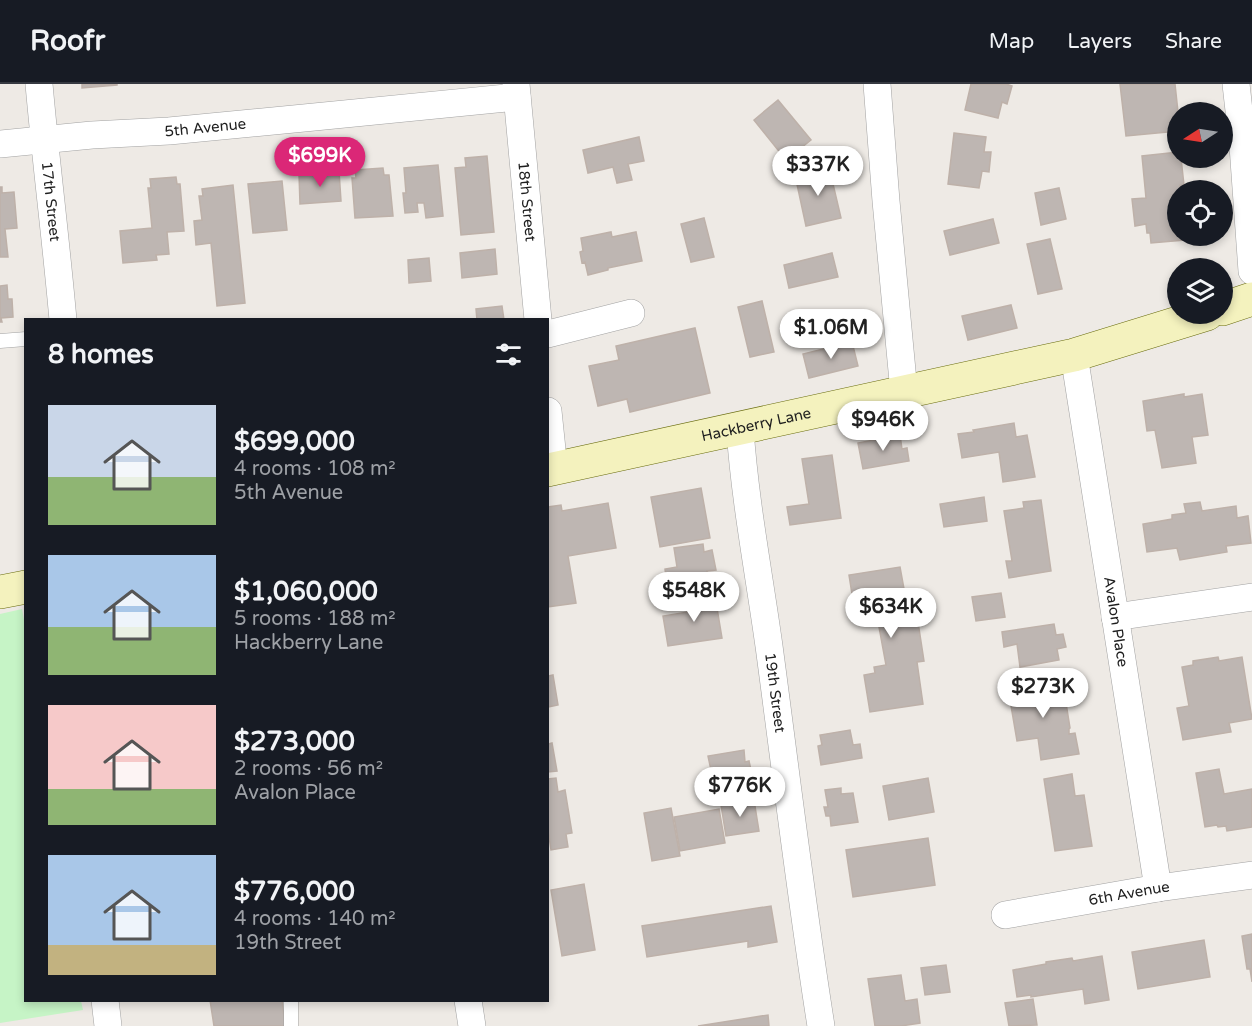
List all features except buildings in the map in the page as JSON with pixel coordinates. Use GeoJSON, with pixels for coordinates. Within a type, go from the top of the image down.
{"type":"FeatureCollection","features":[{"type":"Feature","properties":{"kind":"main road"},"geometry":{"type":"LineString","coordinates":[[1233,305],[1252,299]]}},
{"type":"Feature","properties":{"kind":"main road","name":"Hackberry Lane"},"geometry":{"type":"LineString","coordinates":[[551,470],[1074,356],[1175,324]]}},
{"type":"Feature","properties":{"kind":"main road"},"geometry":{"type":"LineString","coordinates":[[0,592],[24,587]]}},
{"type":"Feature","properties":{"kind":"street","name":"17th Street"},"geometry":{"type":"LineString","coordinates":[[39,84],[63,318]]}},
{"type":"Feature","properties":{"kind":"street"},"geometry":{"type":"LineString","coordinates":[[877,84],[904,392]]}},
{"type":"Feature","properties":{"kind":"street"},"geometry":{"type":"LineString","coordinates":[[1236,84],[1252,271]]}},
{"type":"Feature","properties":{"kind":"street","name":"5th Avenue"},"geometry":{"type":"LineString","coordinates":[[0,144],[226,126],[516,90]]}},
{"type":"Feature","properties":{"kind":"street","name":"18th Street"},"geometry":{"type":"LineString","coordinates":[[516,90],[538,318]]}},
{"type":"Feature","properties":{"kind":"street"},"geometry":{"type":"LineString","coordinates":[[549,334],[631,313]]}},
{"type":"Feature","properties":{"kind":"street","name":"Avalon Place"},"geometry":{"type":"LineString","coordinates":[[1074,356],[1158,888]]}},
{"type":"Feature","properties":{"kind":"street","name":"19th Street"},"geometry":{"type":"LineString","coordinates":[[740,429],[742,458],[821,1026]]}},
{"type":"Feature","properties":{"kind":"street"},"geometry":{"type":"LineString","coordinates":[[549,431],[551,470]]}},
{"type":"Feature","properties":{"kind":"street"},"geometry":{"type":"LineString","coordinates":[[1115,617],[1252,597]]}},
{"type":"Feature","properties":{"kind":"street","name":"6th Avenue"},"geometry":{"type":"LineString","coordinates":[[1005,915],[1158,888],[1252,875]]}},
{"type":"Feature","properties":{"kind":"street"},"geometry":{"type":"LineString","coordinates":[[105,1002],[108,1026]]}},
{"type":"Feature","properties":{"kind":"street"},"geometry":{"type":"LineString","coordinates":[[468,1002],[472,1026]]}},
{"type":"Feature","properties":{"kind":"lane"},"geometry":{"type":"LineString","coordinates":[[0,341],[24,339]]}},
{"type":"Feature","properties":{"kind":"lane"},"geometry":{"type":"LineString","coordinates":[[291,1002],[291,1026]]}},
{"type":"Feature","properties":{"kind":"green space"},"geometry":{"type":"Polygon","coordinates":[[[22,609],[24,620],[24,1002],[81,1002],[83,1010],[0,1023],[0,614],[22,609]]]}}]}
